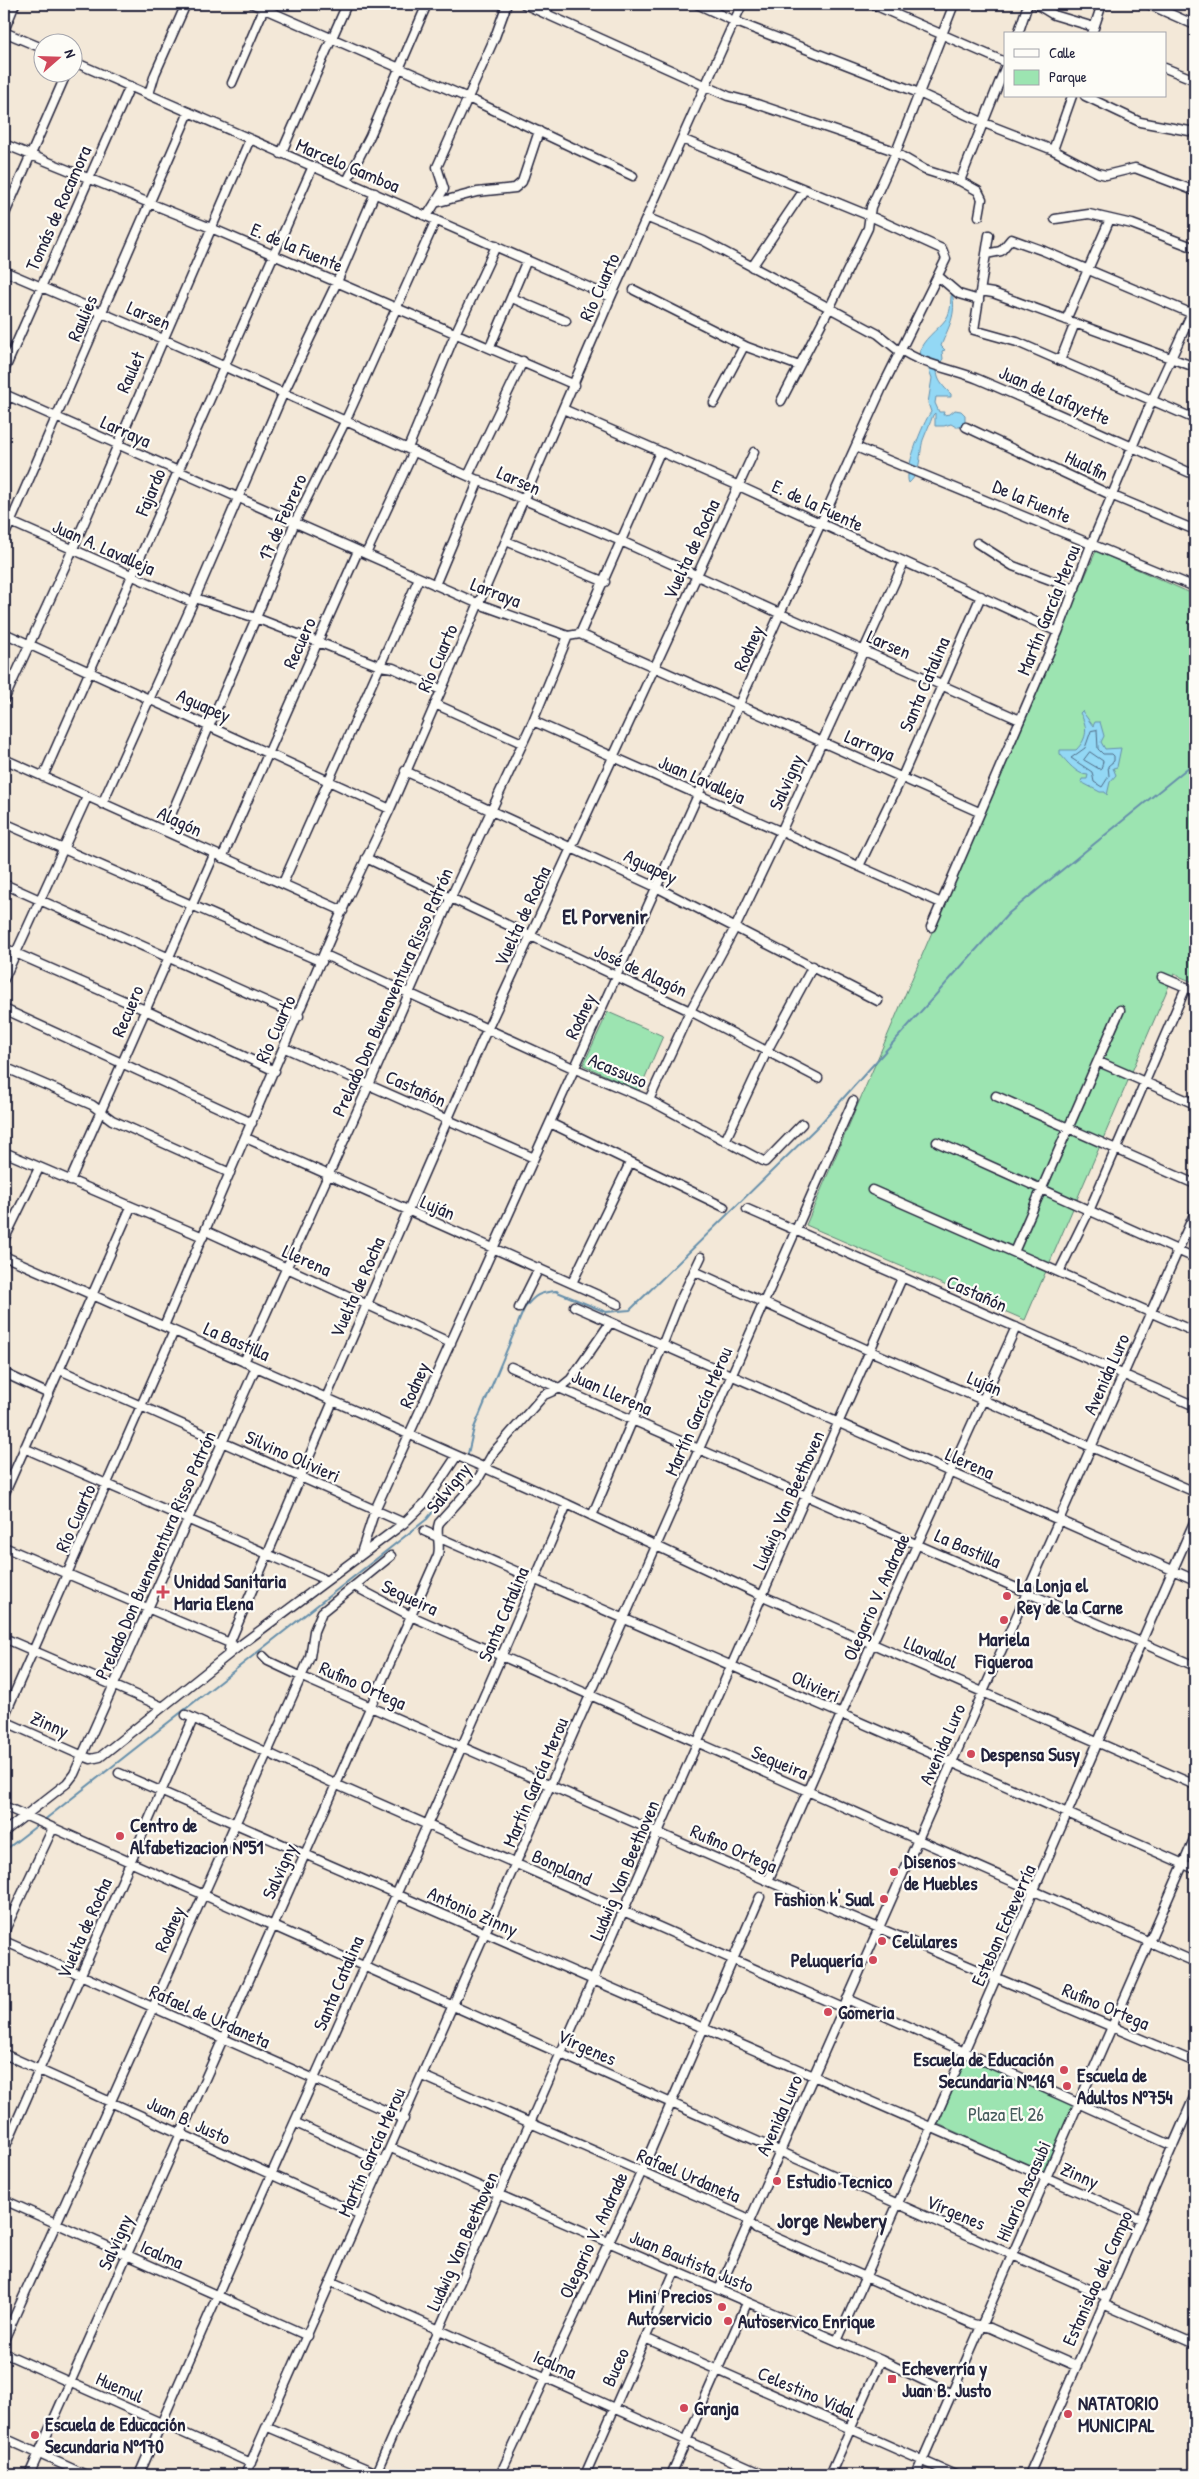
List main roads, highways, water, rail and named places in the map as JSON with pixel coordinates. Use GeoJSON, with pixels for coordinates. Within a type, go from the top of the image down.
{"type":"FeatureCollection","features":[{"type":"Feature","properties":{"kind":"water"},"geometry":{"type":"Polygon","coordinates":[[[952,292],[953,314],[941,346],[945,350],[942,351],[943,359],[939,364],[937,374],[940,382],[951,394],[951,397],[936,397],[935,403],[939,412],[944,412],[943,415],[950,414],[955,410],[961,411],[965,415],[965,424],[963,427],[956,427],[951,424],[935,426],[935,413],[933,415],[923,440],[918,468],[909,483],[911,459],[919,436],[931,412],[928,403],[932,378],[919,354],[920,349],[930,335],[946,319],[950,308],[952,292]]]}},
{"type":"Feature","properties":{"kind":"water"},"geometry":{"type":"Polygon","coordinates":[[[1082,711],[1093,726],[1095,722],[1100,722],[1104,736],[1101,742],[1105,749],[1121,748],[1117,767],[1113,768],[1116,775],[1110,782],[1107,795],[1105,792],[1100,792],[1081,782],[1082,779],[1087,779],[1088,775],[1076,770],[1060,754],[1060,750],[1076,750],[1083,741],[1086,732],[1080,713],[1082,711]]]}},
{"type":"Feature","properties":{"kind":"waterway"},"geometry":{"type":"LineString","coordinates":[[555,1291],[606,1312],[630,1310],[821,1123],[1009,913],[1195,762]]}},
{"type":"Feature","properties":{"kind":"waterway"},"geometry":{"type":"LineString","coordinates":[[467,1458],[474,1428],[524,1309],[538,1295],[557,1291]]}},
{"type":"Feature","properties":{"kind":"waterway"},"geometry":{"type":"LineString","coordinates":[[43,1821],[427,1519],[461,1477],[466,1462]]}},
{"type":"Feature","properties":{"kind":"waterway"},"geometry":{"type":"LineString","coordinates":[[4,1851],[39,1824]]}},
{"type":"Feature","properties":{"kind":"place","name":"Unidad Sanitaria Maria Elena"},"geometry":{"type":"Point","coordinates":[163,1592]}},
{"type":"Feature","properties":{"kind":"place","name":"La Lonja el Rey de la Carne"},"geometry":{"type":"Point","coordinates":[1007,1596]}},
{"type":"Feature","properties":{"kind":"place","name":"Mariela Figueroa"},"geometry":{"type":"Point","coordinates":[1004,1620]}},
{"type":"Feature","properties":{"kind":"place","name":"Despensa Susy"},"geometry":{"type":"Point","coordinates":[971,1754]}},
{"type":"Feature","properties":{"kind":"place","name":"Centro de Alfabetizacion Nº51"},"geometry":{"type":"Point","coordinates":[120,1836]}},
{"type":"Feature","properties":{"kind":"place","name":"Disenos de Muebles"},"geometry":{"type":"Point","coordinates":[894,1872]}},
{"type":"Feature","properties":{"kind":"place","name":"Fashion k' Sual"},"geometry":{"type":"Point","coordinates":[884,1899]}},
{"type":"Feature","properties":{"kind":"place","name":"Celulares"},"geometry":{"type":"Point","coordinates":[882,1941]}},
{"type":"Feature","properties":{"kind":"place","name":"Peluquería"},"geometry":{"type":"Point","coordinates":[873,1960]}},
{"type":"Feature","properties":{"kind":"place","name":"Gomeria"},"geometry":{"type":"Point","coordinates":[828,2012]}},
{"type":"Feature","properties":{"kind":"place","name":"Escuela de Educación Secundaria Nº169"},"geometry":{"type":"Point","coordinates":[1064,2070]}},
{"type":"Feature","properties":{"kind":"place","name":"Escuela de Adultos Nº754"},"geometry":{"type":"Point","coordinates":[1067,2086]}},
{"type":"Feature","properties":{"kind":"place","name":"Estudio Tecnico"},"geometry":{"type":"Point","coordinates":[777,2181]}},
{"type":"Feature","properties":{"kind":"place","name":"Mini Precios Autoservicio"},"geometry":{"type":"Point","coordinates":[722,2307]}},
{"type":"Feature","properties":{"kind":"place","name":"Autoservico Enrique"},"geometry":{"type":"Point","coordinates":[728,2321]}},
{"type":"Feature","properties":{"kind":"place","name":"Echeverría y Juan B. Justo"},"geometry":{"type":"Point","coordinates":[892,2379]}},
{"type":"Feature","properties":{"kind":"place","name":"Granja"},"geometry":{"type":"Point","coordinates":[684,2408]}},
{"type":"Feature","properties":{"kind":"place","name":"NATATORIO MUNICIPAL"},"geometry":{"type":"Point","coordinates":[1068,2414]}},
{"type":"Feature","properties":{"kind":"place","name":"Escuela de Educación Secundaria Nº170"},"geometry":{"type":"Point","coordinates":[35,2435]}},
{"type":"Feature","properties":{"kind":"district","name":"El Porvenir"},"geometry":{"type":"Point","coordinates":[605,917]}},
{"type":"Feature","properties":{"kind":"district","name":"Jorge Newbery"},"geometry":{"type":"Point","coordinates":[832,2221]}},
{"type":"Feature","properties":{"kind":"park label","name":"Plaza El 26"},"geometry":{"type":"Point","coordinates":[1006,2114]}}]}
